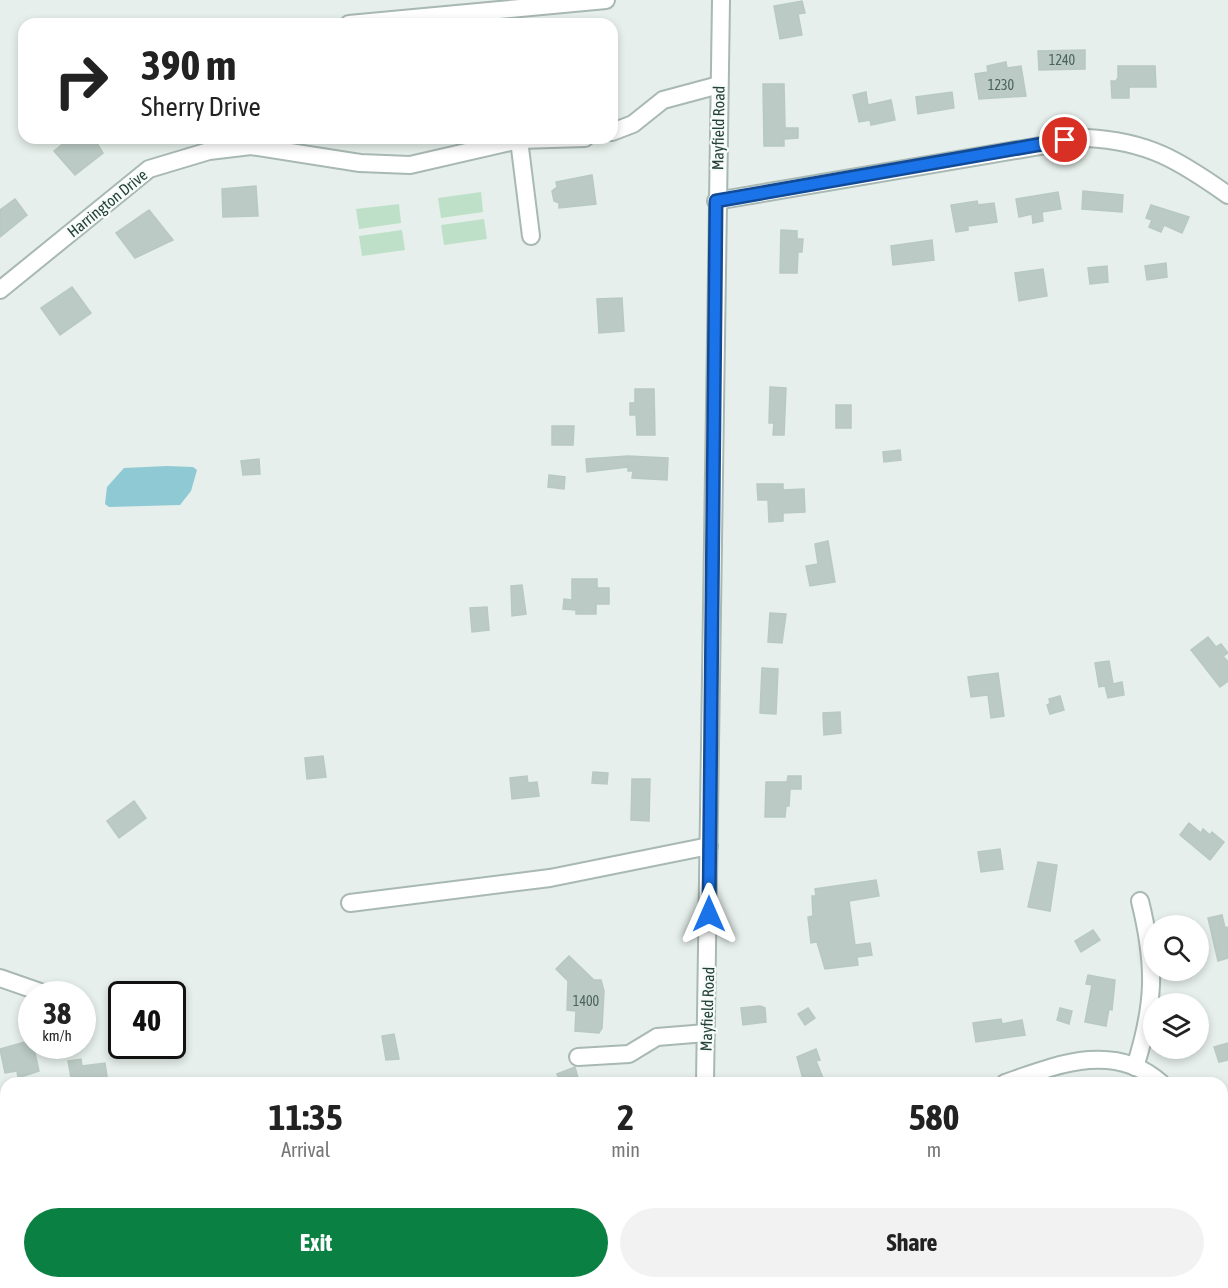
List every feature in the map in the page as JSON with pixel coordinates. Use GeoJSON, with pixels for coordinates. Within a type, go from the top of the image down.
{"type":"FeatureCollection","features":[{"type":"Feature","properties":{"kind":"street"},"geometry":{"type":"LineString","coordinates":[[413,18],[606,0]]}},
{"type":"Feature","properties":{"kind":"street","name":"Mayfield Road"},"geometry":{"type":"LineString","coordinates":[[705,1077],[716,201],[721,0]]}},
{"type":"Feature","properties":{"kind":"street"},"geometry":{"type":"LineString","coordinates":[[618,130],[633,124],[663,100],[719,86]]}},
{"type":"Feature","properties":{"kind":"street"},"geometry":{"type":"LineString","coordinates":[[716,201],[1088,138],[1115,139],[1167,155],[1228,195]]}},
{"type":"Feature","properties":{"kind":"street","name":"Harrington Drive"},"geometry":{"type":"LineString","coordinates":[[0,290],[125,186],[149,169],[166,162],[208,151],[251,146],[360,163],[410,165],[502,144]]}},
{"type":"Feature","properties":{"kind":"street"},"geometry":{"type":"LineString","coordinates":[[520,144],[531,236]]}},
{"type":"Feature","properties":{"kind":"street"},"geometry":{"type":"LineString","coordinates":[[350,903],[550,878],[709,846]]}},
{"type":"Feature","properties":{"kind":"street"},"geometry":{"type":"LineString","coordinates":[[1135,1067],[1147,1029],[1153,986],[1150,943],[1140,901]]}},
{"type":"Feature","properties":{"kind":"street"},"geometry":{"type":"LineString","coordinates":[[0,978],[18,984]]}},
{"type":"Feature","properties":{"kind":"street"},"geometry":{"type":"LineString","coordinates":[[578,1057],[629,1054],[657,1037],[706,1033]]}},
{"type":"Feature","properties":{"kind":"street"},"geometry":{"type":"LineString","coordinates":[[1024,1077],[1077,1060],[1105,1059],[1135,1067],[1151,1077]]}},
{"type":"Feature","properties":{"kind":"green space"},"geometry":{"type":"Polygon","coordinates":[[[481,192],[483,212],[441,218],[438,198],[481,192]]]}},
{"type":"Feature","properties":{"kind":"green space"},"geometry":{"type":"Polygon","coordinates":[[[399,204],[401,223],[359,229],[356,209],[399,204]]]}},
{"type":"Feature","properties":{"kind":"green space"},"geometry":{"type":"Polygon","coordinates":[[[484,219],[487,239],[444,245],[441,225],[484,219]]]}},
{"type":"Feature","properties":{"kind":"green space"},"geometry":{"type":"Polygon","coordinates":[[[402,230],[405,250],[362,256],[359,236],[402,230]]]}},
{"type":"Feature","properties":{"kind":"water"},"geometry":{"type":"Polygon","coordinates":[[[193,467],[197,470],[191,491],[180,505],[109,507],[105,504],[107,487],[124,468],[193,467]]]}},
{"type":"Feature","properties":{"kind":"building"},"geometry":{"type":"Polygon","coordinates":[[[802,1],[805,13],[798,14],[802,35],[780,39],[774,6],[802,1]]]}},
{"type":"Feature","properties":{"kind":"building"},"geometry":{"type":"Polygon","coordinates":[[[1085,50],[1085,69],[1039,70],[1038,51],[1085,50]]]}},
{"type":"Feature","properties":{"kind":"building"},"geometry":{"type":"Polygon","coordinates":[[[1006,62],[1007,68],[1021,66],[1026,96],[979,99],[975,74],[988,72],[987,66],[1006,62]]]}},
{"type":"Feature","properties":{"kind":"building"},"geometry":{"type":"Polygon","coordinates":[[[1118,66],[1155,66],[1156,87],[1129,87],[1129,98],[1112,98],[1111,81],[1116,81],[1118,78],[1118,66]]]}},
{"type":"Feature","properties":{"kind":"building"},"geometry":{"type":"Polygon","coordinates":[[[763,84],[784,84],[785,128],[798,128],[798,138],[784,139],[784,146],[764,146],[763,84]]]}},
{"type":"Feature","properties":{"kind":"building"},"geometry":{"type":"Polygon","coordinates":[[[866,92],[868,105],[891,100],[895,120],[871,125],[870,120],[859,122],[853,95],[866,92]]]}},
{"type":"Feature","properties":{"kind":"building"},"geometry":{"type":"Polygon","coordinates":[[[952,92],[954,108],[918,114],[916,97],[952,92]]]}},
{"type":"Feature","properties":{"kind":"building"},"geometry":{"type":"Polygon","coordinates":[[[63,144],[98,144],[103,153],[75,175],[54,151],[63,144]]]}},
{"type":"Feature","properties":{"kind":"building"},"geometry":{"type":"Polygon","coordinates":[[[592,175],[596,204],[559,208],[559,203],[554,201],[552,191],[557,187],[556,182],[592,175]]]}},
{"type":"Feature","properties":{"kind":"building"},"geometry":{"type":"Polygon","coordinates":[[[256,186],[258,216],[223,217],[222,189],[256,186]]]}},
{"type":"Feature","properties":{"kind":"building"},"geometry":{"type":"Polygon","coordinates":[[[1083,191],[1123,195],[1122,212],[1082,209],[1083,191]]]}},
{"type":"Feature","properties":{"kind":"building"},"geometry":{"type":"Polygon","coordinates":[[[1058,192],[1061,209],[1042,212],[1043,221],[1033,223],[1032,214],[1019,217],[1016,199],[1058,192]]]}},
{"type":"Feature","properties":{"kind":"building"},"geometry":{"type":"Polygon","coordinates":[[[15,199],[27,215],[0,237],[0,210],[15,199]]]}},
{"type":"Feature","properties":{"kind":"building"},"geometry":{"type":"Polygon","coordinates":[[[977,201],[978,205],[994,203],[997,222],[968,226],[968,230],[956,232],[951,205],[977,201]]]}},
{"type":"Feature","properties":{"kind":"building"},"geometry":{"type":"Polygon","coordinates":[[[1151,205],[1189,217],[1182,233],[1164,225],[1161,232],[1149,227],[1152,220],[1146,218],[1151,205]]]}},
{"type":"Feature","properties":{"kind":"building"},"geometry":{"type":"Polygon","coordinates":[[[149,210],[173,240],[135,258],[116,233],[149,210]]]}},
{"type":"Feature","properties":{"kind":"building"},"geometry":{"type":"Polygon","coordinates":[[[781,230],[797,231],[797,239],[803,239],[802,252],[798,252],[797,273],[780,273],[781,230]]]}},
{"type":"Feature","properties":{"kind":"building"},"geometry":{"type":"Polygon","coordinates":[[[932,240],[934,260],[893,265],[891,246],[932,240]]]}},
{"type":"Feature","properties":{"kind":"building"},"geometry":{"type":"Polygon","coordinates":[[[1166,263],[1167,277],[1147,280],[1145,266],[1166,263]]]}},
{"type":"Feature","properties":{"kind":"building"},"geometry":{"type":"Polygon","coordinates":[[[1107,266],[1108,282],[1090,284],[1088,268],[1107,266]]]}},
{"type":"Feature","properties":{"kind":"building"},"geometry":{"type":"Polygon","coordinates":[[[1043,269],[1047,296],[1019,301],[1015,273],[1043,269]]]}},
{"type":"Feature","properties":{"kind":"building"},"geometry":{"type":"Polygon","coordinates":[[[72,287],[91,313],[60,335],[41,308],[72,287]]]}},
{"type":"Feature","properties":{"kind":"building"},"geometry":{"type":"Polygon","coordinates":[[[622,298],[624,331],[599,333],[597,299],[622,298]]]}},
{"type":"Feature","properties":{"kind":"building"},"geometry":{"type":"Polygon","coordinates":[[[770,387],[786,388],[784,435],[773,435],[774,423],[769,423],[770,387]]]}},
{"type":"Feature","properties":{"kind":"building"},"geometry":{"type":"Polygon","coordinates":[[[635,389],[654,389],[655,435],[637,435],[636,415],[630,415],[630,403],[635,403],[635,389]]]}},
{"type":"Feature","properties":{"kind":"building"},"geometry":{"type":"Polygon","coordinates":[[[836,405],[851,405],[851,428],[836,428],[836,405]]]}},
{"type":"Feature","properties":{"kind":"building"},"geometry":{"type":"Polygon","coordinates":[[[552,426],[574,426],[573,445],[552,445],[552,426]]]}},
{"type":"Feature","properties":{"kind":"building"},"geometry":{"type":"Polygon","coordinates":[[[900,450],[901,460],[884,462],[883,452],[900,450]]]}},
{"type":"Feature","properties":{"kind":"building"},"geometry":{"type":"Polygon","coordinates":[[[628,456],[668,458],[667,480],[632,478],[633,471],[628,471],[628,467],[587,472],[586,459],[628,456]]]}},
{"type":"Feature","properties":{"kind":"building"},"geometry":{"type":"Polygon","coordinates":[[[259,459],[260,474],[243,475],[241,461],[259,459]]]}},
{"type":"Feature","properties":{"kind":"building"},"geometry":{"type":"Polygon","coordinates":[[[549,475],[565,477],[564,489],[548,487],[549,475]]]}},
{"type":"Feature","properties":{"kind":"building"},"geometry":{"type":"Polygon","coordinates":[[[757,484],[783,484],[783,490],[804,489],[805,512],[783,513],[783,521],[769,522],[768,500],[758,500],[757,484]]]}},
{"type":"Feature","properties":{"kind":"building"},"geometry":{"type":"Polygon","coordinates":[[[828,541],[835,582],[810,586],[806,566],[818,564],[815,544],[828,541]]]}},
{"type":"Feature","properties":{"kind":"building"},"geometry":{"type":"Polygon","coordinates":[[[572,579],[597,579],[597,588],[609,588],[609,604],[596,604],[596,614],[576,614],[576,610],[563,609],[564,599],[572,600],[572,579]]]}},
{"type":"Feature","properties":{"kind":"building"},"geometry":{"type":"Polygon","coordinates":[[[522,585],[526,614],[512,616],[511,586],[522,585]]]}},
{"type":"Feature","properties":{"kind":"building"},"geometry":{"type":"Polygon","coordinates":[[[487,607],[489,630],[472,632],[470,608],[487,607]]]}},
{"type":"Feature","properties":{"kind":"building"},"geometry":{"type":"Polygon","coordinates":[[[770,613],[786,614],[782,643],[768,642],[770,613]]]}},
{"type":"Feature","properties":{"kind":"building"},"geometry":{"type":"Polygon","coordinates":[[[1208,637],[1216,647],[1221,644],[1228,653],[1223,656],[1228,662],[1228,681],[1220,687],[1191,650],[1208,637]]]}},
{"type":"Feature","properties":{"kind":"building"},"geometry":{"type":"Polygon","coordinates":[[[1109,661],[1113,684],[1122,682],[1124,695],[1108,698],[1105,686],[1099,687],[1095,663],[1109,661]]]}},
{"type":"Feature","properties":{"kind":"building"},"geometry":{"type":"Polygon","coordinates":[[[762,668],[778,669],[776,714],[760,713],[762,668]]]}},
{"type":"Feature","properties":{"kind":"building"},"geometry":{"type":"Polygon","coordinates":[[[998,673],[1004,716],[991,718],[988,695],[971,697],[968,677],[998,673]]]}},
{"type":"Feature","properties":{"kind":"building"},"geometry":{"type":"Polygon","coordinates":[[[1060,696],[1064,710],[1050,714],[1047,705],[1050,703],[1049,699],[1060,696]]]}},
{"type":"Feature","properties":{"kind":"building"},"geometry":{"type":"Polygon","coordinates":[[[840,712],[841,733],[824,735],[823,713],[840,712]]]}},
{"type":"Feature","properties":{"kind":"building"},"geometry":{"type":"Polygon","coordinates":[[[323,756],[326,777],[307,779],[305,758],[323,756]]]}},
{"type":"Feature","properties":{"kind":"building"},"geometry":{"type":"Polygon","coordinates":[[[593,772],[608,773],[607,784],[592,783],[593,772]]]}},
{"type":"Feature","properties":{"kind":"building"},"geometry":{"type":"Polygon","coordinates":[[[527,776],[528,783],[537,782],[539,796],[512,799],[510,778],[527,776]]]}},
{"type":"Feature","properties":{"kind":"building"},"geometry":{"type":"Polygon","coordinates":[[[788,776],[801,776],[801,789],[790,789],[789,806],[786,806],[785,817],[765,817],[766,782],[787,782],[788,776]]]}},
{"type":"Feature","properties":{"kind":"building"},"geometry":{"type":"Polygon","coordinates":[[[632,779],[650,779],[649,821],[631,820],[632,779]]]}},
{"type":"Feature","properties":{"kind":"building"},"geometry":{"type":"Polygon","coordinates":[[[134,801],[146,818],[119,838],[107,821],[134,801]]]}},
{"type":"Feature","properties":{"kind":"building"},"geometry":{"type":"Polygon","coordinates":[[[1189,823],[1201,833],[1203,829],[1210,835],[1212,832],[1224,842],[1210,860],[1180,835],[1189,823]]]}},
{"type":"Feature","properties":{"kind":"building"},"geometry":{"type":"Polygon","coordinates":[[[1000,849],[1003,869],[981,872],[978,852],[1000,849]]]}},
{"type":"Feature","properties":{"kind":"building"},"geometry":{"type":"Polygon","coordinates":[[[1038,862],[1057,865],[1050,911],[1028,907],[1038,862]]]}},
{"type":"Feature","properties":{"kind":"building"},"geometry":{"type":"Polygon","coordinates":[[[876,880],[879,896],[849,901],[855,945],[870,943],[872,955],[857,957],[858,965],[825,969],[817,942],[811,943],[808,917],[813,916],[812,896],[816,896],[815,889],[876,880]]]}},
{"type":"Feature","properties":{"kind":"building"},"geometry":{"type":"Polygon","coordinates":[[[1222,915],[1225,928],[1228,927],[1228,958],[1218,961],[1209,918],[1222,915]]]}},
{"type":"Feature","properties":{"kind":"building"},"geometry":{"type":"Polygon","coordinates":[[[1093,930],[1100,940],[1081,952],[1075,941],[1093,930]]]}},
{"type":"Feature","properties":{"kind":"building"},"geometry":{"type":"Polygon","coordinates":[[[569,956],[594,980],[601,980],[604,991],[602,1028],[599,1033],[575,1031],[576,1011],[567,1010],[568,981],[556,969],[569,956]]]}},
{"type":"Feature","properties":{"kind":"building"},"geometry":{"type":"Polygon","coordinates":[[[1088,975],[1115,980],[1112,1010],[1109,1009],[1106,1026],[1085,1022],[1092,985],[1086,984],[1088,975]]]}},
{"type":"Feature","properties":{"kind":"building"},"geometry":{"type":"Polygon","coordinates":[[[760,1006],[765,1008],[766,1022],[743,1025],[741,1008],[760,1006]]]}},
{"type":"Feature","properties":{"kind":"building"},"geometry":{"type":"Polygon","coordinates":[[[808,1008],[815,1018],[805,1025],[798,1014],[808,1008]]]}},
{"type":"Feature","properties":{"kind":"building"},"geometry":{"type":"Polygon","coordinates":[[[1060,1008],[1072,1011],[1069,1024],[1057,1020],[1060,1008]]]}},
{"type":"Feature","properties":{"kind":"building"},"geometry":{"type":"Polygon","coordinates":[[[1001,1019],[1002,1024],[1022,1020],[1025,1035],[976,1042],[973,1023],[1001,1019]]]}},
{"type":"Feature","properties":{"kind":"building"},"geometry":{"type":"Polygon","coordinates":[[[394,1034],[399,1059],[386,1060],[382,1036],[394,1034]]]}},
{"type":"Feature","properties":{"kind":"building"},"geometry":{"type":"Polygon","coordinates":[[[1228,1043],[1228,1060],[1219,1062],[1214,1047],[1228,1043]]]}},
{"type":"Feature","properties":{"kind":"building"},"geometry":{"type":"Polygon","coordinates":[[[18,1044],[18,1059],[36,1059],[39,1071],[21,1077],[18,1077],[17,1071],[5,1073],[0,1049],[18,1044]]]}},
{"type":"Feature","properties":{"kind":"building"},"geometry":{"type":"Polygon","coordinates":[[[816,1049],[820,1060],[816,1061],[823,1077],[802,1077],[797,1057],[816,1049]]]}},
{"type":"Feature","properties":{"kind":"building"},"geometry":{"type":"Polygon","coordinates":[[[81,1059],[82,1066],[105,1063],[107,1077],[71,1077],[68,1061],[81,1059]]]}},
{"type":"Feature","properties":{"kind":"building"},"geometry":{"type":"Polygon","coordinates":[[[575,1067],[578,1077],[558,1077],[557,1074],[575,1067]]]}},
{"type":"Feature","properties":{"kind":"route"},"geometry":{"type":"LineString","coordinates":[[709,914],[716,201],[1065,140]]}}]}
